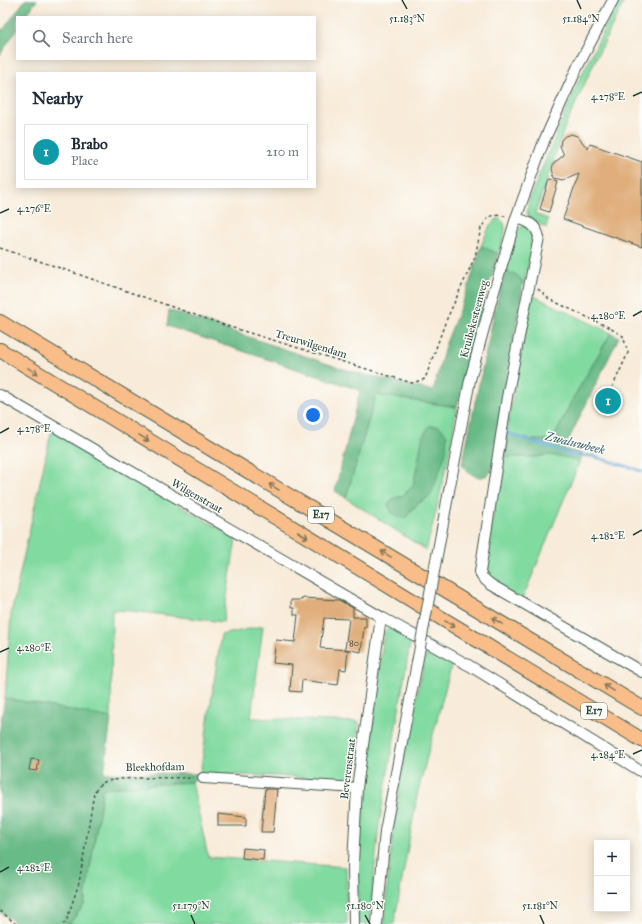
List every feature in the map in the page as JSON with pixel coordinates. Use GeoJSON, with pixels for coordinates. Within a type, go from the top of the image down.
{"type":"FeatureCollection","features":[{"type":"Feature","properties":{"kind":"highway","name":"E17"},"geometry":{"type":"LineString","coordinates":[[0,322],[642,708]]}},
{"type":"Feature","properties":{"kind":"highway","name":"E17"},"geometry":{"type":"LineString","coordinates":[[0,350],[642,740]]}},
{"type":"Feature","properties":{"kind":"street","name":"Kruibekesteenweg"},"geometry":{"type":"LineString","coordinates":[[377,924],[385,831],[470,380],[492,298],[516,218],[544,141],[578,66],[612,0]]}},
{"type":"Feature","properties":{"kind":"street"},"geometry":{"type":"LineString","coordinates":[[516,218],[535,226],[539,237],[507,397],[480,572],[482,577],[490,584],[642,672]]}},
{"type":"Feature","properties":{"kind":"street","name":"Wilgenstraat"},"geometry":{"type":"LineString","coordinates":[[0,395],[381,617],[470,666],[642,772]]}},
{"type":"Feature","properties":{"kind":"street","name":"Beverenstraat"},"geometry":{"type":"LineString","coordinates":[[354,924],[353,863],[357,788],[381,617]]}},
{"type":"Feature","properties":{"kind":"street"},"geometry":{"type":"LineString","coordinates":[[204,778],[357,788]]}},
{"type":"Feature","properties":{"kind":"path","name":"Treurwilgendam"},"geometry":{"type":"LineString","coordinates":[[0,248],[227,326],[412,383],[425,379],[445,323],[475,258],[481,228],[484,222],[494,215],[500,214],[516,218]]}},
{"type":"Feature","properties":{"kind":"path"},"geometry":{"type":"LineString","coordinates":[[530,281],[549,299],[608,327],[623,336],[628,353],[611,390]]}},
{"type":"Feature","properties":{"kind":"path","name":"Bleekhofdam"},"geometry":{"type":"LineString","coordinates":[[63,924],[66,922],[79,883],[94,793],[102,783],[113,780],[204,778]]}},
{"type":"Feature","properties":{"kind":"path"},"geometry":{"type":"LineString","coordinates":[[0,911],[16,924]]}},
{"type":"Feature","properties":{"kind":"green space"},"geometry":{"type":"Polygon","coordinates":[[[25,0],[37,0],[26,16],[16,16],[16,31],[0,55],[0,28],[3,30],[25,0]]]}},
{"type":"Feature","properties":{"kind":"green space"},"geometry":{"type":"Polygon","coordinates":[[[619,0],[625,0],[564,129],[535,214],[548,219],[546,228],[528,216],[527,211],[529,200],[578,82],[619,0]]]}},
{"type":"Feature","properties":{"kind":"green space"},"geometry":{"type":"Polygon","coordinates":[[[497,219],[500,219],[505,226],[503,240],[498,254],[481,246],[490,225],[497,219]]]}},
{"type":"Feature","properties":{"kind":"green space"},"geometry":{"type":"Polygon","coordinates":[[[524,226],[528,227],[531,232],[532,246],[523,284],[516,275],[505,272],[517,231],[524,226]]]}},
{"type":"Feature","properties":{"kind":"green space"},"geometry":{"type":"Polygon","coordinates":[[[481,246],[498,254],[478,322],[457,407],[376,395],[346,498],[335,491],[360,390],[167,326],[169,310],[343,369],[433,391],[446,343],[468,288],[481,246]]]}},
{"type":"Feature","properties":{"kind":"green space"},"geometry":{"type":"Polygon","coordinates":[[[505,272],[517,275],[523,284],[491,472],[483,477],[479,477],[472,474],[462,465],[495,309],[505,272]]]}},
{"type":"Feature","properties":{"kind":"green space"},"geometry":{"type":"Polygon","coordinates":[[[532,295],[611,333],[571,402],[554,438],[542,440],[526,439],[510,433],[505,438],[532,295]]]}},
{"type":"Feature","properties":{"kind":"green space"},"geometry":{"type":"Polygon","coordinates":[[[611,333],[619,337],[564,449],[583,454],[580,461],[548,455],[534,457],[502,457],[505,438],[510,433],[531,440],[554,438],[571,402],[611,333]]]}},
{"type":"Feature","properties":{"kind":"green space"},"geometry":{"type":"Polygon","coordinates":[[[376,395],[457,407],[451,443],[426,550],[346,498],[376,395]],[[423,436],[413,486],[402,496],[392,499],[405,519],[416,506],[431,495],[423,436]]]}},
{"type":"Feature","properties":{"kind":"green space"},"geometry":{"type":"Polygon","coordinates":[[[429,426],[439,426],[447,435],[446,452],[431,495],[411,510],[405,519],[393,514],[388,505],[392,499],[402,496],[413,486],[423,436],[429,426]]]}},
{"type":"Feature","properties":{"kind":"green space"},"geometry":{"type":"Polygon","coordinates":[[[52,428],[151,489],[236,538],[223,622],[112,610],[111,718],[5,698],[11,614],[52,428]]]}},
{"type":"Feature","properties":{"kind":"green space"},"geometry":{"type":"Polygon","coordinates":[[[547,455],[580,461],[522,600],[488,580],[485,568],[502,457],[534,457],[547,455]]]}},
{"type":"Feature","properties":{"kind":"green space"},"geometry":{"type":"Polygon","coordinates":[[[263,626],[251,718],[359,722],[352,781],[278,776],[200,774],[221,635],[263,626]]]}},
{"type":"Feature","properties":{"kind":"green space"},"geometry":{"type":"Polygon","coordinates":[[[389,627],[411,638],[379,826],[369,924],[358,924],[358,852],[384,632],[389,627]]]}},
{"type":"Feature","properties":{"kind":"green space"},"geometry":{"type":"Polygon","coordinates":[[[427,650],[452,663],[418,791],[394,924],[384,924],[400,786],[412,717],[427,650]]]}},
{"type":"Feature","properties":{"kind":"green space"},"geometry":{"type":"Polygon","coordinates":[[[5,698],[111,718],[104,773],[200,774],[192,782],[103,788],[84,905],[69,924],[18,924],[0,912],[0,728],[5,698]]]}},
{"type":"Feature","properties":{"kind":"green space"},"geometry":{"type":"Polygon","coordinates":[[[192,782],[208,857],[346,867],[347,924],[69,924],[84,905],[103,788],[192,782]]]}},
{"type":"Feature","properties":{"kind":"building"},"geometry":{"type":"Polygon","coordinates":[[[571,134],[577,136],[588,149],[590,144],[642,162],[642,247],[563,219],[579,174],[564,180],[554,178],[552,168],[554,163],[564,155],[560,146],[561,140],[565,136],[571,134]]]}},
{"type":"Feature","properties":{"kind":"building"},"geometry":{"type":"Polygon","coordinates":[[[549,179],[558,182],[549,212],[540,209],[549,179]]]}},
{"type":"Feature","properties":{"kind":"building"},"geometry":{"type":"Polygon","coordinates":[[[608,396],[613,401],[608,406],[603,401],[608,396]]]}},
{"type":"Feature","properties":{"kind":"building"},"geometry":{"type":"Polygon","coordinates":[[[302,598],[339,600],[353,608],[353,617],[366,617],[366,627],[364,627],[361,652],[345,649],[349,619],[324,618],[320,648],[348,650],[346,670],[340,669],[338,685],[302,680],[301,692],[290,691],[292,665],[273,663],[276,640],[295,642],[298,615],[294,615],[294,608],[291,608],[291,600],[302,600],[302,598]]]}},
{"type":"Feature","properties":{"kind":"building"},"geometry":{"type":"Polygon","coordinates":[[[31,759],[39,760],[37,771],[29,770],[31,759]]]}},
{"type":"Feature","properties":{"kind":"building"},"geometry":{"type":"Polygon","coordinates":[[[265,789],[277,789],[273,832],[261,832],[265,789]]]}},
{"type":"Feature","properties":{"kind":"building"},"geometry":{"type":"Polygon","coordinates":[[[218,814],[246,817],[246,826],[218,826],[218,814]]]}},
{"type":"Feature","properties":{"kind":"building"},"geometry":{"type":"Polygon","coordinates":[[[243,848],[264,850],[263,860],[242,858],[243,848]]]}},
{"type":"Feature","properties":{"kind":"waterway","name":"Zwaluwbeek"},"geometry":{"type":"LineString","coordinates":[[506,429],[509,434],[573,455],[592,456],[642,471]]}},
{"type":"Feature","properties":{"kind":"place","name":"Brabo"},"geometry":{"type":"Point","coordinates":[608,401]}}]}
